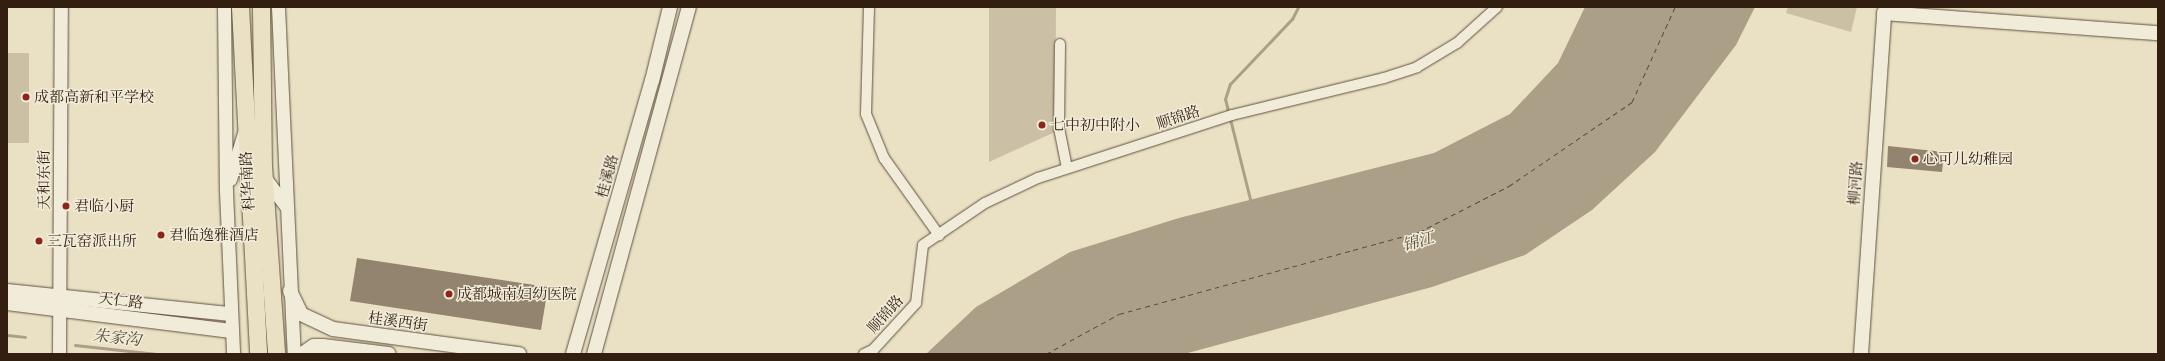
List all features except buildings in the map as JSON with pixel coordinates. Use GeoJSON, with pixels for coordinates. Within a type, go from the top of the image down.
{"type":"FeatureCollection","features":[{"type":"Feature","properties":{"kind":"highway","name":"科华南路"},"geometry":{"type":"LineString","coordinates":[[240,7],[245,129],[258,354]]}},
{"type":"Feature","properties":{"kind":"highway","name":"科华南路"},"geometry":{"type":"LineString","coordinates":[[261,7],[264,177],[276,354]]}},
{"type":"Feature","properties":{"kind":"main road","name":"桂溪路"},"geometry":{"type":"LineString","coordinates":[[573,354],[652,81],[670,7]]}},
{"type":"Feature","properties":{"kind":"main road"},"geometry":{"type":"LineString","coordinates":[[594,354],[689,7]]}},
{"type":"Feature","properties":{"kind":"main road"},"geometry":{"type":"LineString","coordinates":[[1884,10],[2158,33]]}},
{"type":"Feature","properties":{"kind":"main road","name":"柳河路"},"geometry":{"type":"LineString","coordinates":[[1861,354],[1884,10]]}},
{"type":"Feature","properties":{"kind":"main road","name":"天仁路"},"geometry":{"type":"LineString","coordinates":[[7,291],[59,304],[230,330]]}},
{"type":"Feature","properties":{"kind":"main road","name":"桂溪西街"},"geometry":{"type":"LineString","coordinates":[[290,291],[301,314],[333,329],[518,354]]}},
{"type":"Feature","properties":{"kind":"main road","name":"天仁路"},"geometry":{"type":"LineString","coordinates":[[7,302],[231,314]]}},
{"type":"Feature","properties":{"kind":"main road"},"geometry":{"type":"LineString","coordinates":[[302,354],[314,346],[389,354]]}},
{"type":"Feature","properties":{"kind":"street","name":"天和东街"},"geometry":{"type":"LineString","coordinates":[[59,354],[61,7]]}},
{"type":"Feature","properties":{"kind":"street"},"geometry":{"type":"LineString","coordinates":[[224,7],[226,191],[231,314],[230,330],[233,354]]}},
{"type":"Feature","properties":{"kind":"street"},"geometry":{"type":"LineString","coordinates":[[278,7],[294,354]]}},
{"type":"Feature","properties":{"kind":"street"},"geometry":{"type":"LineString","coordinates":[[869,7],[866,114],[884,158],[938,235]]}},
{"type":"Feature","properties":{"kind":"street","name":"顺锦路"},"geometry":{"type":"LineString","coordinates":[[864,354],[872,350],[916,303],[920,251],[924,245],[985,203],[1038,178],[1227,117],[1384,78],[1417,67],[1457,43],[1497,7]]}},
{"type":"Feature","properties":{"kind":"street"},"geometry":{"type":"LineString","coordinates":[[1060,44],[1059,128],[1067,168]]}},
{"type":"Feature","properties":{"kind":"street"},"geometry":{"type":"LineString","coordinates":[[226,191],[245,129]]}},
{"type":"Feature","properties":{"kind":"street"},"geometry":{"type":"LineString","coordinates":[[264,177],[287,207]]}},
{"type":"Feature","properties":{"kind":"shaded area"},"geometry":{"type":"Polygon","coordinates":[[[989,7],[1056,7],[1055,132],[989,162],[989,7]]]}},
{"type":"Feature","properties":{"kind":"shaded area"},"geometry":{"type":"Polygon","coordinates":[[[1788,7],[1857,7],[1851,32],[1786,13],[1788,7]]]}},
{"type":"Feature","properties":{"kind":"shaded area"},"geometry":{"type":"Polygon","coordinates":[[[7,53],[29,53],[29,143],[7,143],[7,53]]]}},
{"type":"Feature","properties":{"kind":"water","name":"锦江"},"geometry":{"type":"Polygon","coordinates":[[[1585,7],[1755,7],[1736,45],[1655,152],[1592,210],[1525,255],[1432,287],[1184,354],[926,354],[976,307],[1070,252],[1179,218],[1434,153],[1510,114],[1558,63],[1585,7]]]}},
{"type":"Feature","properties":{"kind":"waterway"},"geometry":{"type":"LineString","coordinates":[[1251,203],[1225,99],[1230,84],[1292,19],[1298,7]]}},
{"type":"Feature","properties":{"kind":"waterway","name":"朱家沟"},"geometry":{"type":"LineString","coordinates":[[7,335],[25,337]]}},
{"type":"Feature","properties":{"kind":"waterway","name":"朱家沟"},"geometry":{"type":"LineString","coordinates":[[75,345],[157,354]]}},
{"type":"Feature","properties":{"kind":"ferry route"},"geometry":{"type":"LineString","coordinates":[[1046,354],[1119,314],[1419,232],[1509,186],[1632,102],[1675,7]]}},
{"type":"Feature","properties":{"kind":"place","name":"成都高新和平学校"},"geometry":{"type":"Point","coordinates":[26,97]}},
{"type":"Feature","properties":{"kind":"place","name":"七中初中附小"},"geometry":{"type":"Point","coordinates":[1042,125]}},
{"type":"Feature","properties":{"kind":"place","name":"心可儿幼稚园"},"geometry":{"type":"Point","coordinates":[1915,159]}},
{"type":"Feature","properties":{"kind":"place","name":"君临小厨"},"geometry":{"type":"Point","coordinates":[66,206]}},
{"type":"Feature","properties":{"kind":"place","name":"君临逸雅酒店"},"geometry":{"type":"Point","coordinates":[161,235]}},
{"type":"Feature","properties":{"kind":"place","name":"三瓦窑派出所"},"geometry":{"type":"Point","coordinates":[39,241]}},
{"type":"Feature","properties":{"kind":"place","name":"成都城南妇幼医院"},"geometry":{"type":"Point","coordinates":[449,294]}}]}
